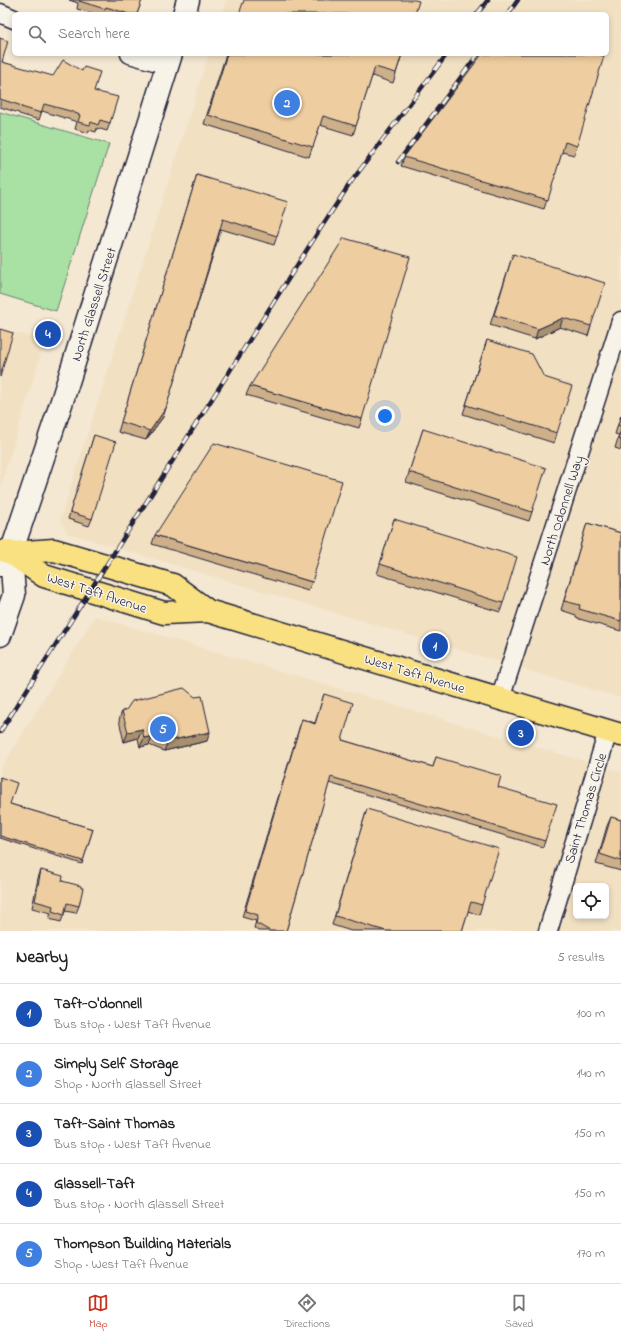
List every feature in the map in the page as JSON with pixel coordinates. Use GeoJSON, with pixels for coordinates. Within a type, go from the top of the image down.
{"type":"FeatureCollection","features":[{"type":"Feature","properties":{"kind":"main road"},"geometry":{"type":"LineString","coordinates":[[185,12],[188,0]]}},
{"type":"Feature","properties":{"kind":"main road","name":"North Glassell Street"},"geometry":{"type":"LineString","coordinates":[[0,636],[14,595],[4,556],[62,401],[170,60]]}},
{"type":"Feature","properties":{"kind":"main road","name":"West Taft Avenue"},"geometry":{"type":"LineString","coordinates":[[4,556],[54,550],[173,585],[208,611]]}},
{"type":"Feature","properties":{"kind":"main road","name":"West Taft Avenue"},"geometry":{"type":"LineString","coordinates":[[4,556],[44,576],[164,613],[208,611],[615,733]]}},
{"type":"Feature","properties":{"kind":"street"},"geometry":{"type":"LineString","coordinates":[[0,13],[12,18]]}},
{"type":"Feature","properties":{"kind":"street"},"geometry":{"type":"LineString","coordinates":[[143,56],[170,60]]}},
{"type":"Feature","properties":{"kind":"street","name":"North Odonnell Way"},"geometry":{"type":"LineString","coordinates":[[500,699],[621,321]]}},
{"type":"Feature","properties":{"kind":"street","name":"Saint Thomas Circle"},"geometry":{"type":"LineString","coordinates":[[548,931],[615,733]]}},
{"type":"Feature","properties":{"kind":"shaded area"},"geometry":{"type":"Polygon","coordinates":[[[226,0],[621,0],[621,698],[67,533],[60,520],[208,56],[609,56],[609,12],[223,12],[226,0]]]}},
{"type":"Feature","properties":{"kind":"shaded area"},"geometry":{"type":"Polygon","coordinates":[[[0,328],[45,341],[0,489],[0,328]]]}},
{"type":"Feature","properties":{"kind":"shaded area"},"geometry":{"type":"Polygon","coordinates":[[[95,616],[621,772],[621,931],[0,931],[0,770],[95,616]]]}},
{"type":"Feature","properties":{"kind":"green space"},"geometry":{"type":"Polygon","coordinates":[[[0,112],[109,144],[56,311],[0,294],[0,112]]]}},
{"type":"Feature","properties":{"kind":"building"},"geometry":{"type":"Polygon","coordinates":[[[142,0],[138,12],[122,12],[106,7],[105,9],[79,1],[142,0]]]}},
{"type":"Feature","properties":{"kind":"building"},"geometry":{"type":"Polygon","coordinates":[[[244,0],[419,1],[416,12],[240,12],[244,0]]]}},
{"type":"Feature","properties":{"kind":"building"},"geometry":{"type":"Polygon","coordinates":[[[0,38],[8,41],[2,62],[53,76],[63,60],[82,71],[84,67],[100,72],[94,91],[118,97],[110,123],[100,120],[98,125],[91,122],[90,125],[78,122],[80,115],[70,111],[44,104],[41,113],[0,99],[0,38]]]}},
{"type":"Feature","properties":{"kind":"building"},"geometry":{"type":"Polygon","coordinates":[[[226,56],[401,56],[396,73],[375,67],[356,126],[323,116],[313,147],[208,115],[226,56]]]}},
{"type":"Feature","properties":{"kind":"building"},"geometry":{"type":"Polygon","coordinates":[[[480,56],[604,56],[577,146],[565,142],[548,200],[404,157],[480,56]]]}},
{"type":"Feature","properties":{"kind":"building"},"geometry":{"type":"Polygon","coordinates":[[[197,175],[288,202],[277,236],[223,219],[166,408],[150,431],[121,422],[197,175]]]}},
{"type":"Feature","properties":{"kind":"building"},"geometry":{"type":"Polygon","coordinates":[[[344,238],[410,257],[362,419],[250,386],[344,238]]]}},
{"type":"Feature","properties":{"kind":"building"},"geometry":{"type":"Polygon","coordinates":[[[513,254],[605,283],[591,326],[563,318],[538,329],[494,315],[513,254]]]}},
{"type":"Feature","properties":{"kind":"building"},"geometry":{"type":"Polygon","coordinates":[[[0,329],[13,333],[0,377],[0,329]]]}},
{"type":"Feature","properties":{"kind":"building"},"geometry":{"type":"Polygon","coordinates":[[[487,340],[532,354],[544,377],[572,386],[557,433],[466,405],[487,340]]]}},
{"type":"Feature","properties":{"kind":"building"},"geometry":{"type":"Polygon","coordinates":[[[621,416],[621,426],[618,425],[621,416]]]}},
{"type":"Feature","properties":{"kind":"building"},"geometry":{"type":"Polygon","coordinates":[[[423,429],[546,468],[532,512],[409,472],[423,429]]]}},
{"type":"Feature","properties":{"kind":"building"},"geometry":{"type":"Polygon","coordinates":[[[621,430],[621,440],[618,439],[621,430]]]}},
{"type":"Feature","properties":{"kind":"building"},"geometry":{"type":"Polygon","coordinates":[[[94,435],[116,442],[92,519],[70,512],[94,435]]]}},
{"type":"Feature","properties":{"kind":"building"},"geometry":{"type":"Polygon","coordinates":[[[214,443],[342,481],[312,582],[155,535],[214,443]]]}},
{"type":"Feature","properties":{"kind":"building"},"geometry":{"type":"Polygon","coordinates":[[[394,519],[517,557],[503,603],[380,564],[394,519]]]}},
{"type":"Feature","properties":{"kind":"building"},"geometry":{"type":"Polygon","coordinates":[[[587,523],[621,533],[621,621],[579,609],[580,605],[564,601],[587,523]]]}},
{"type":"Feature","properties":{"kind":"building"},"geometry":{"type":"Polygon","coordinates":[[[184,688],[195,697],[202,696],[210,732],[168,741],[153,736],[144,738],[142,729],[128,732],[122,711],[126,710],[132,701],[184,688]]]}},
{"type":"Feature","properties":{"kind":"building"},"geometry":{"type":"Polygon","coordinates":[[[324,694],[353,703],[342,740],[433,767],[436,757],[501,776],[498,787],[557,804],[545,841],[331,777],[286,931],[270,931],[256,923],[258,915],[245,911],[302,719],[315,724],[324,694]]]}},
{"type":"Feature","properties":{"kind":"building"},"geometry":{"type":"Polygon","coordinates":[[[0,777],[17,783],[10,804],[93,829],[83,861],[0,836],[0,777]]]}},
{"type":"Feature","properties":{"kind":"building"},"geometry":{"type":"Polygon","coordinates":[[[367,809],[499,849],[482,905],[471,902],[462,931],[386,931],[335,916],[367,809]]]}},
{"type":"Feature","properties":{"kind":"building"},"geometry":{"type":"Polygon","coordinates":[[[611,817],[621,820],[621,861],[600,854],[611,817]]]}},
{"type":"Feature","properties":{"kind":"building"},"geometry":{"type":"Polygon","coordinates":[[[41,870],[63,876],[62,881],[81,886],[81,888],[83,888],[79,906],[67,903],[64,915],[52,911],[53,906],[35,901],[41,870]]]}},
{"type":"Feature","properties":{"kind":"railway"},"geometry":{"type":"LineString","coordinates":[[479,12],[488,0]]}},
{"type":"Feature","properties":{"kind":"railway"},"geometry":{"type":"LineString","coordinates":[[509,12],[518,0]]}},
{"type":"Feature","properties":{"kind":"railway"},"geometry":{"type":"LineString","coordinates":[[0,732],[322,226],[351,182],[446,56]]}},
{"type":"Feature","properties":{"kind":"railway"},"geometry":{"type":"LineString","coordinates":[[398,162],[477,56]]}},
{"type":"Feature","properties":{"kind":"place","name":"Simply Self Storage"},"geometry":{"type":"Point","coordinates":[287,103]}},
{"type":"Feature","properties":{"kind":"place","name":"Glassell-Taft"},"geometry":{"type":"Point","coordinates":[48,334]}},
{"type":"Feature","properties":{"kind":"place","name":"Taft-O'donnell"},"geometry":{"type":"Point","coordinates":[435,646]}},
{"type":"Feature","properties":{"kind":"place","name":"Thompson Building Materials"},"geometry":{"type":"Point","coordinates":[163,729]}},
{"type":"Feature","properties":{"kind":"place","name":"Taft-Saint Thomas"},"geometry":{"type":"Point","coordinates":[521,733]}}]}
